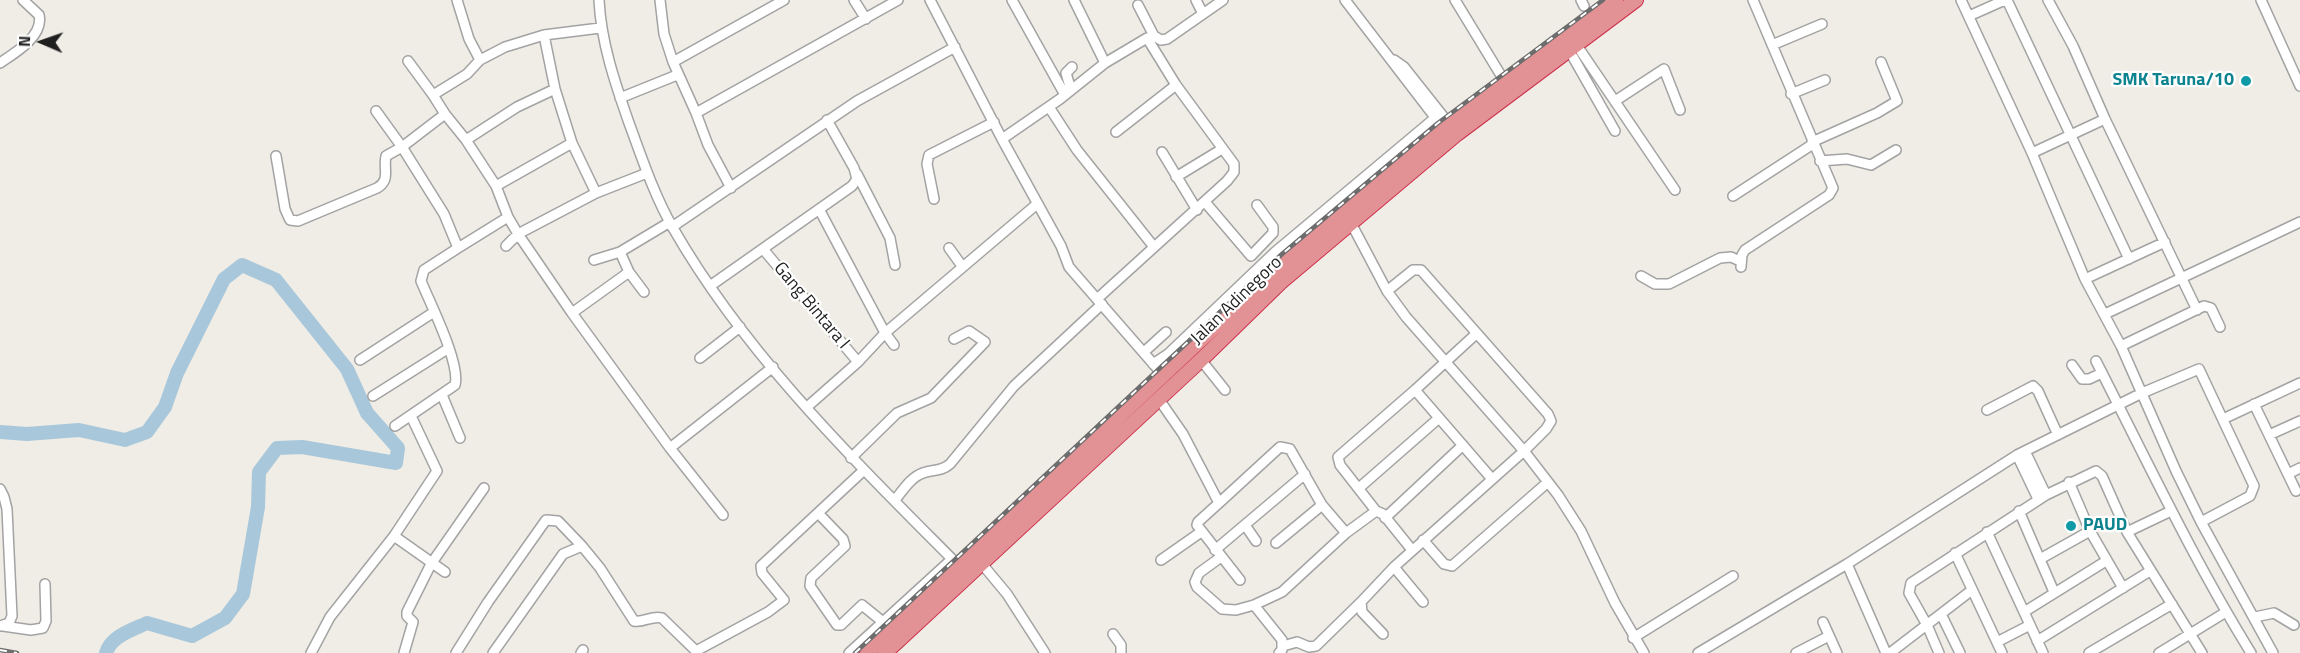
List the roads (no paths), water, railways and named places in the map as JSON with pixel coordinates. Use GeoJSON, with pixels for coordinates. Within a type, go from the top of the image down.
{"type":"FeatureCollection","features":[{"type":"Feature","properties":{"kind":"highway"},"geometry":{"type":"LineString","coordinates":[[1604,16],[1616,0]]}},
{"type":"Feature","properties":{"kind":"highway"},"geometry":{"type":"LineString","coordinates":[[867,653],[887,646],[956,563],[1266,279],[1443,124],[1604,16],[1636,0]]}},
{"type":"Feature","properties":{"kind":"highway","name":"Jalan Adinegoro"},"geometry":{"type":"LineString","coordinates":[[904,628],[982,564],[1201,360],[1280,283],[1457,134],[1573,47],[1584,30]]}},
{"type":"Feature","properties":{"kind":"street"},"geometry":{"type":"LineString","coordinates":[[0,63],[16,52],[39,26],[39,15],[23,0]]}},
{"type":"Feature","properties":{"kind":"street"},"geometry":{"type":"LineString","coordinates":[[458,0],[469,39],[480,60]]}},
{"type":"Feature","properties":{"kind":"street"},"geometry":{"type":"LineString","coordinates":[[599,0],[600,28],[620,98],[647,173],[671,224],[710,286],[740,327],[851,458],[956,563],[883,622],[849,653]]}},
{"type":"Feature","properties":{"kind":"street"},"geometry":{"type":"LineString","coordinates":[[660,0],[664,34],[677,75],[696,112],[708,145],[731,188]]}},
{"type":"Feature","properties":{"kind":"street"},"geometry":{"type":"LineString","coordinates":[[673,63],[784,0]]}},
{"type":"Feature","properties":{"kind":"street"},"geometry":{"type":"LineString","coordinates":[[854,0],[866,19]]}},
{"type":"Feature","properties":{"kind":"street"},"geometry":{"type":"LineString","coordinates":[[696,112],[898,0]]}},
{"type":"Feature","properties":{"kind":"street"},"geometry":{"type":"LineString","coordinates":[[930,0],[1061,246],[1069,267],[1163,375]]}},
{"type":"Feature","properties":{"kind":"street"},"geometry":{"type":"LineString","coordinates":[[1012,0],[1068,92]]}},
{"type":"Feature","properties":{"kind":"street"},"geometry":{"type":"LineString","coordinates":[[1074,0],[1105,63]]}},
{"type":"Feature","properties":{"kind":"street"},"geometry":{"type":"LineString","coordinates":[[1196,0],[1203,14]]}},
{"type":"Feature","properties":{"kind":"street"},"geometry":{"type":"LineString","coordinates":[[1002,139],[1049,107],[1105,63],[1150,37],[1167,39],[1223,0]]}},
{"type":"Feature","properties":{"kind":"street"},"geometry":{"type":"LineString","coordinates":[[1345,0],[1390,58],[1404,67],[1443,124]]}},
{"type":"Feature","properties":{"kind":"street"},"geometry":{"type":"LineString","coordinates":[[1455,0],[1505,82]]}},
{"type":"Feature","properties":{"kind":"street"},"geometry":{"type":"LineString","coordinates":[[1641,276],[1662,286],[1720,258],[1731,257],[1741,264],[1745,250],[1829,195],[1832,185],[1791,94],[1753,0]]}},
{"type":"Feature","properties":{"kind":"street"},"geometry":{"type":"LineString","coordinates":[[1961,0],[2032,153],[2085,279],[2121,346],[2200,522],[2273,653]]}},
{"type":"Feature","properties":{"kind":"street"},"geometry":{"type":"LineString","coordinates":[[1969,16],[2006,0],[2129,259]]}},
{"type":"Feature","properties":{"kind":"street"},"geometry":{"type":"LineString","coordinates":[[2049,0],[2073,46],[2105,119],[2197,310]]}},
{"type":"Feature","properties":{"kind":"street"},"geometry":{"type":"LineString","coordinates":[[2261,0],[2300,87]]}},
{"type":"Feature","properties":{"kind":"street"},"geometry":{"type":"LineString","coordinates":[[895,500],[916,477],[924,472],[940,471],[950,464],[1014,386],[1154,247],[1197,210],[1234,172],[1234,165],[1176,85],[1150,37],[1138,5]]}},
{"type":"Feature","properties":{"kind":"street"},"geometry":{"type":"LineString","coordinates":[[1772,45],[1822,24]]}},
{"type":"Feature","properties":{"kind":"street"},"geometry":{"type":"LineString","coordinates":[[433,95],[467,74],[480,60],[505,47],[544,35],[600,28]]}},
{"type":"Feature","properties":{"kind":"street"},"geometry":{"type":"LineString","coordinates":[[544,35],[555,89],[572,143],[596,193]]}},
{"type":"Feature","properties":{"kind":"street"},"geometry":{"type":"LineString","coordinates":[[594,260],[620,252],[671,224],[731,188],[866,95],[955,47]]}},
{"type":"Feature","properties":{"kind":"street"},"geometry":{"type":"LineString","coordinates":[[1573,47],[1615,101],[1675,190]]}},
{"type":"Feature","properties":{"kind":"street"},"geometry":{"type":"LineString","coordinates":[[1573,47],[1615,131]]}},
{"type":"Feature","properties":{"kind":"street"},"geometry":{"type":"LineString","coordinates":[[408,60],[496,186],[508,217],[518,234],[572,313],[670,448],[723,515]]}},
{"type":"Feature","properties":{"kind":"street"},"geometry":{"type":"LineString","coordinates":[[1733,196],[1813,143],[1897,101],[1881,62]]}},
{"type":"Feature","properties":{"kind":"street"},"geometry":{"type":"LineString","coordinates":[[1068,92],[1066,73],[1072,67]]}},
{"type":"Feature","properties":{"kind":"street"},"geometry":{"type":"LineString","coordinates":[[1615,101],[1664,69],[1680,110]]}},
{"type":"Feature","properties":{"kind":"street"},"geometry":{"type":"LineString","coordinates":[[620,98],[677,75]]}},
{"type":"Feature","properties":{"kind":"street"},"geometry":{"type":"LineString","coordinates":[[1791,94],[1825,80]]}},
{"type":"Feature","properties":{"kind":"street"},"geometry":{"type":"LineString","coordinates":[[1116,132],[1176,85]]}},
{"type":"Feature","properties":{"kind":"street"},"geometry":{"type":"LineString","coordinates":[[466,140],[518,107],[555,89]]}},
{"type":"Feature","properties":{"kind":"street"},"geometry":{"type":"LineString","coordinates":[[1428,103],[1443,124]]}},
{"type":"Feature","properties":{"kind":"street"},"geometry":{"type":"LineString","coordinates":[[1049,107],[1077,150],[1154,247]]}},
{"type":"Feature","properties":{"kind":"street"},"geometry":{"type":"LineString","coordinates":[[376,111],[402,147],[444,214],[458,248]]}},
{"type":"Feature","properties":{"kind":"street"},"geometry":{"type":"LineString","coordinates":[[276,156],[285,209],[288,218],[294,221],[382,186],[386,178],[386,156],[402,147],[445,114]]}},
{"type":"Feature","properties":{"kind":"street"},"geometry":{"type":"LineString","coordinates":[[2032,153],[2105,119]]}},
{"type":"Feature","properties":{"kind":"street"},"geometry":{"type":"LineString","coordinates":[[827,120],[890,238],[895,265]]}},
{"type":"Feature","properties":{"kind":"street"},"geometry":{"type":"LineString","coordinates":[[934,199],[927,164],[929,155],[994,122]]}},
{"type":"Feature","properties":{"kind":"street"},"geometry":{"type":"LineString","coordinates":[[1153,364],[1168,354],[1275,252],[1443,124]]}},
{"type":"Feature","properties":{"kind":"street"},"geometry":{"type":"LineString","coordinates":[[496,186],[572,143]]}},
{"type":"Feature","properties":{"kind":"street"},"geometry":{"type":"LineString","coordinates":[[1176,177],[1222,149]]}},
{"type":"Feature","properties":{"kind":"street"},"geometry":{"type":"LineString","coordinates":[[1820,161],[1847,159],[1871,165],[1896,150]]}},
{"type":"Feature","properties":{"kind":"street"},"geometry":{"type":"LineString","coordinates":[[1162,152],[1197,210]]}},
{"type":"Feature","properties":{"kind":"street"},"geometry":{"type":"LineString","coordinates":[[506,246],[518,234],[596,193],[647,173]]}},
{"type":"Feature","properties":{"kind":"street"},"geometry":{"type":"LineString","coordinates":[[710,286],[852,186],[857,179],[857,174]]}},
{"type":"Feature","properties":{"kind":"street"},"geometry":{"type":"LineString","coordinates":[[1205,202],[1251,256],[1273,233],[1273,226],[1257,206]]}},
{"type":"Feature","properties":{"kind":"street"},"geometry":{"type":"LineString","coordinates":[[807,407],[858,362],[885,333],[1037,204]]}},
{"type":"Feature","properties":{"kind":"street"},"geometry":{"type":"LineString","coordinates":[[819,209],[885,333],[894,345]]}},
{"type":"Feature","properties":{"kind":"street"},"geometry":{"type":"LineString","coordinates":[[395,426],[442,395],[455,385],[457,379],[449,348],[421,281],[421,275],[424,270],[508,217]]}},
{"type":"Feature","properties":{"kind":"street"},"geometry":{"type":"LineString","coordinates":[[2105,314],[2300,222]]}},
{"type":"Feature","properties":{"kind":"street"},"geometry":{"type":"LineString","coordinates":[[1351,223],[1387,291],[1444,362],[1524,451],[1548,482],[1581,531],[1633,638],[1644,653]]}},
{"type":"Feature","properties":{"kind":"street"},"geometry":{"type":"LineString","coordinates":[[2085,279],[2165,242]]}},
{"type":"Feature","properties":{"kind":"street"},"geometry":{"type":"LineString","coordinates":[[949,248],[962,266]]}},
{"type":"Feature","properties":{"kind":"street","name":"Gang Bintara I"},"geometry":{"type":"LineString","coordinates":[[764,249],[858,362]]}},
{"type":"Feature","properties":{"kind":"street"},"geometry":{"type":"LineString","coordinates":[[620,252],[629,272],[645,292]]}},
{"type":"Feature","properties":{"kind":"street"},"geometry":{"type":"LineString","coordinates":[[1281,650],[1298,642],[1309,647],[1316,646],[1394,567],[1524,451],[1550,424],[1550,417],[1421,270],[1413,270],[1387,291]]}},
{"type":"Feature","properties":{"kind":"street"},"geometry":{"type":"LineString","coordinates":[[572,313],[629,272]]}},
{"type":"Feature","properties":{"kind":"street"},"geometry":{"type":"LineString","coordinates":[[2121,346],[2208,306],[2220,327]]}},
{"type":"Feature","properties":{"kind":"street"},"geometry":{"type":"LineString","coordinates":[[360,360],[434,312]]}},
{"type":"Feature","properties":{"kind":"street"},"geometry":{"type":"LineString","coordinates":[[904,317],[911,325]]}},
{"type":"Feature","properties":{"kind":"street"},"geometry":{"type":"LineString","coordinates":[[700,358],[740,327]]}},
{"type":"Feature","properties":{"kind":"street"},"geometry":{"type":"LineString","coordinates":[[851,458],[897,413],[931,398],[985,342],[969,331],[954,339]]}},
{"type":"Feature","properties":{"kind":"street"},"geometry":{"type":"LineString","coordinates":[[1144,352],[1166,332]]}},
{"type":"Feature","properties":{"kind":"street"},"geometry":{"type":"LineString","coordinates":[[1412,550],[1385,518],[1376,511],[1340,465],[1338,457],[1476,334]]}},
{"type":"Feature","properties":{"kind":"street"},"geometry":{"type":"LineString","coordinates":[[373,396],[449,348]]}},
{"type":"Feature","properties":{"kind":"street"},"geometry":{"type":"LineString","coordinates":[[1201,360],[1225,390]]}},
{"type":"Feature","properties":{"kind":"street"},"geometry":{"type":"LineString","coordinates":[[2096,361],[2171,511],[2251,653]]}},
{"type":"Feature","properties":{"kind":"street"},"geometry":{"type":"LineString","coordinates":[[2072,365],[2082,379],[2089,379],[2102,373]]}},
{"type":"Feature","properties":{"kind":"street"},"geometry":{"type":"LineString","coordinates":[[670,448],[773,367]]}},
{"type":"Feature","properties":{"kind":"street"},"geometry":{"type":"LineString","coordinates":[[1698,653],[1847,564],[2021,453],[2142,393],[2199,369],[2253,481],[2254,489],[2250,496],[2200,522]]}},
{"type":"Feature","properties":{"kind":"street"},"geometry":{"type":"LineString","coordinates":[[2223,419],[2300,383]]}},
{"type":"Feature","properties":{"kind":"street"},"geometry":{"type":"LineString","coordinates":[[1987,410],[2033,386],[2038,391],[2058,435]]}},
{"type":"Feature","properties":{"kind":"street"},"geometry":{"type":"LineString","coordinates":[[1415,390],[1492,479]]}},
{"type":"Feature","properties":{"kind":"street"},"geometry":{"type":"LineString","coordinates":[[442,395],[460,438]]}},
{"type":"Feature","properties":{"kind":"street"},"geometry":{"type":"LineString","coordinates":[[1158,398],[1183,434],[1219,503]]}},
{"type":"Feature","properties":{"kind":"street"},"geometry":{"type":"LineString","coordinates":[[2254,404],[2296,491]]}},
{"type":"Feature","properties":{"kind":"street"},"geometry":{"type":"LineString","coordinates":[[310,653],[330,617],[394,536],[437,471],[411,416]]}},
{"type":"Feature","properties":{"kind":"street"},"geometry":{"type":"LineString","coordinates":[[1359,488],[1439,418]]}},
{"type":"Feature","properties":{"kind":"street"},"geometry":{"type":"LineString","coordinates":[[2270,435],[2300,421]]}},
{"type":"Feature","properties":{"kind":"street"},"geometry":{"type":"LineString","coordinates":[[1385,518],[1463,445]]}},
{"type":"Feature","properties":{"kind":"street"},"geometry":{"type":"LineString","coordinates":[[1240,580],[1201,532],[1198,522],[1280,447],[1290,449],[1322,505],[1346,533]]}},
{"type":"Feature","properties":{"kind":"street"},"geometry":{"type":"LineString","coordinates":[[2021,453],[2042,497]]}},
{"type":"Feature","properties":{"kind":"street"},"geometry":{"type":"LineString","coordinates":[[2288,474],[2300,468]]}},
{"type":"Feature","properties":{"kind":"street"},"geometry":{"type":"LineString","coordinates":[[456,653],[488,602],[546,520],[555,519],[600,568],[634,621],[639,622],[657,616],[662,618],[697,652],[768,612],[784,600],[762,573],[761,566],[864,471]]}},
{"type":"Feature","properties":{"kind":"street"},"geometry":{"type":"LineString","coordinates":[[1939,653],[1909,593],[1909,586],[2019,511],[2093,471],[2098,471],[2102,476],[2127,532],[2202,653]]}},
{"type":"Feature","properties":{"kind":"street"},"geometry":{"type":"LineString","coordinates":[[1305,474],[1245,525],[1196,577],[1197,587],[1222,609],[1236,610],[1254,605],[1282,592],[1346,533],[1376,511]]}},
{"type":"Feature","properties":{"kind":"street"},"geometry":{"type":"LineString","coordinates":[[1423,540],[1444,564],[1452,566],[1548,482]]}},
{"type":"Feature","properties":{"kind":"street"},"geometry":{"type":"LineString","coordinates":[[2069,482],[2106,561],[2123,588]]}},
{"type":"Feature","properties":{"kind":"street"},"geometry":{"type":"LineString","coordinates":[[404,653],[413,622],[407,616],[407,612],[431,564],[484,488]]}},
{"type":"Feature","properties":{"kind":"street"},"geometry":{"type":"LineString","coordinates":[[0,489],[7,509],[12,616],[9,623],[0,626]]}},
{"type":"Feature","properties":{"kind":"street"},"geometry":{"type":"LineString","coordinates":[[1276,543],[1322,505]]}},
{"type":"Feature","properties":{"kind":"street"},"geometry":{"type":"LineString","coordinates":[[2019,511],[2055,592]]}},
{"type":"Feature","properties":{"kind":"street"},"geometry":{"type":"LineString","coordinates":[[2127,532],[2171,511]]}},
{"type":"Feature","properties":{"kind":"street"},"geometry":{"type":"LineString","coordinates":[[819,513],[843,539],[845,546],[811,578],[810,586],[837,625],[841,625],[862,604],[883,622]]}},
{"type":"Feature","properties":{"kind":"street"},"geometry":{"type":"LineString","coordinates":[[1245,525],[1256,541]]}},
{"type":"Feature","properties":{"kind":"street"},"geometry":{"type":"LineString","coordinates":[[2040,559],[2091,531]]}},
{"type":"Feature","properties":{"kind":"street"},"geometry":{"type":"LineString","coordinates":[[1161,560],[1201,532]]}},
{"type":"Feature","properties":{"kind":"street"},"geometry":{"type":"LineString","coordinates":[[1986,532],[2043,653]]}},
{"type":"Feature","properties":{"kind":"street"},"geometry":{"type":"LineString","coordinates":[[394,536],[445,572]]}},
{"type":"Feature","properties":{"kind":"street"},"geometry":{"type":"LineString","coordinates":[[493,653],[563,554],[582,546]]}},
{"type":"Feature","properties":{"kind":"street"},"geometry":{"type":"LineString","coordinates":[[1955,553],[2002,653]]}},
{"type":"Feature","properties":{"kind":"street"},"geometry":{"type":"LineString","coordinates":[[2024,612],[2106,561]]}},
{"type":"Feature","properties":{"kind":"street"},"geometry":{"type":"LineString","coordinates":[[982,564],[1007,594],[1045,653]]}},
{"type":"Feature","properties":{"kind":"street"},"geometry":{"type":"LineString","coordinates":[[1847,564],[1888,653],[1972,590]]}},
{"type":"Feature","properties":{"kind":"street"},"geometry":{"type":"LineString","coordinates":[[1394,567],[1423,602]]}},
{"type":"Feature","properties":{"kind":"street"},"geometry":{"type":"LineString","coordinates":[[2037,641],[2150,571]]}},
{"type":"Feature","properties":{"kind":"street"},"geometry":{"type":"LineString","coordinates":[[1633,638],[1733,576]]}},
{"type":"Feature","properties":{"kind":"street"},"geometry":{"type":"LineString","coordinates":[[0,626],[31,630],[43,628],[46,621],[45,584]]}},
{"type":"Feature","properties":{"kind":"street"},"geometry":{"type":"LineString","coordinates":[[1361,602],[1362,612],[1383,634]]}},
{"type":"Feature","properties":{"kind":"street"},"geometry":{"type":"LineString","coordinates":[[2089,653],[2172,604]]}},
{"type":"Feature","properties":{"kind":"street"},"geometry":{"type":"LineString","coordinates":[[1254,605],[1282,640],[1281,650]]}},
{"type":"Feature","properties":{"kind":"street"},"geometry":{"type":"LineString","coordinates":[[2160,653],[2226,612]]}},
{"type":"Feature","properties":{"kind":"street"},"geometry":{"type":"LineString","coordinates":[[2254,617],[2274,613],[2294,625]]}},
{"type":"Feature","properties":{"kind":"street"},"geometry":{"type":"LineString","coordinates":[[1941,614],[1960,653]]}},
{"type":"Feature","properties":{"kind":"street"},"geometry":{"type":"LineString","coordinates":[[1823,622],[1837,653]]}},
{"type":"Feature","properties":{"kind":"street"},"geometry":{"type":"LineString","coordinates":[[1997,642],[2030,625]]}},
{"type":"Feature","properties":{"kind":"street"},"geometry":{"type":"LineString","coordinates":[[1113,634],[1121,645],[1121,653]]}},
{"type":"Feature","properties":{"kind":"street"},"geometry":{"type":"LineString","coordinates":[[1796,653],[1829,636]]}},
{"type":"Feature","properties":{"kind":"waterway"},"geometry":{"type":"LineString","coordinates":[[0,432],[27,434],[79,430],[125,440],[147,432],[165,407],[177,373],[224,279],[242,265],[276,280],[347,369],[367,413],[398,448],[396,463],[302,447],[277,448],[259,472],[258,507],[243,594],[225,618],[192,636],[147,623],[117,638],[106,653]]}},
{"type":"Feature","properties":{"kind":"railway"},"geometry":{"type":"LineString","coordinates":[[855,653],[1282,254],[1438,123],[1603,0]]}},
{"type":"Feature","properties":{"kind":"railway"},"geometry":{"type":"LineString","coordinates":[[0,650],[17,653]]}},
{"type":"Feature","properties":{"kind":"place","name":"SMK Taruna/10"},"geometry":{"type":"Point","coordinates":[2246,81]}},
{"type":"Feature","properties":{"kind":"place","name":"PAUD"},"geometry":{"type":"Point","coordinates":[2071,526]}}]}
